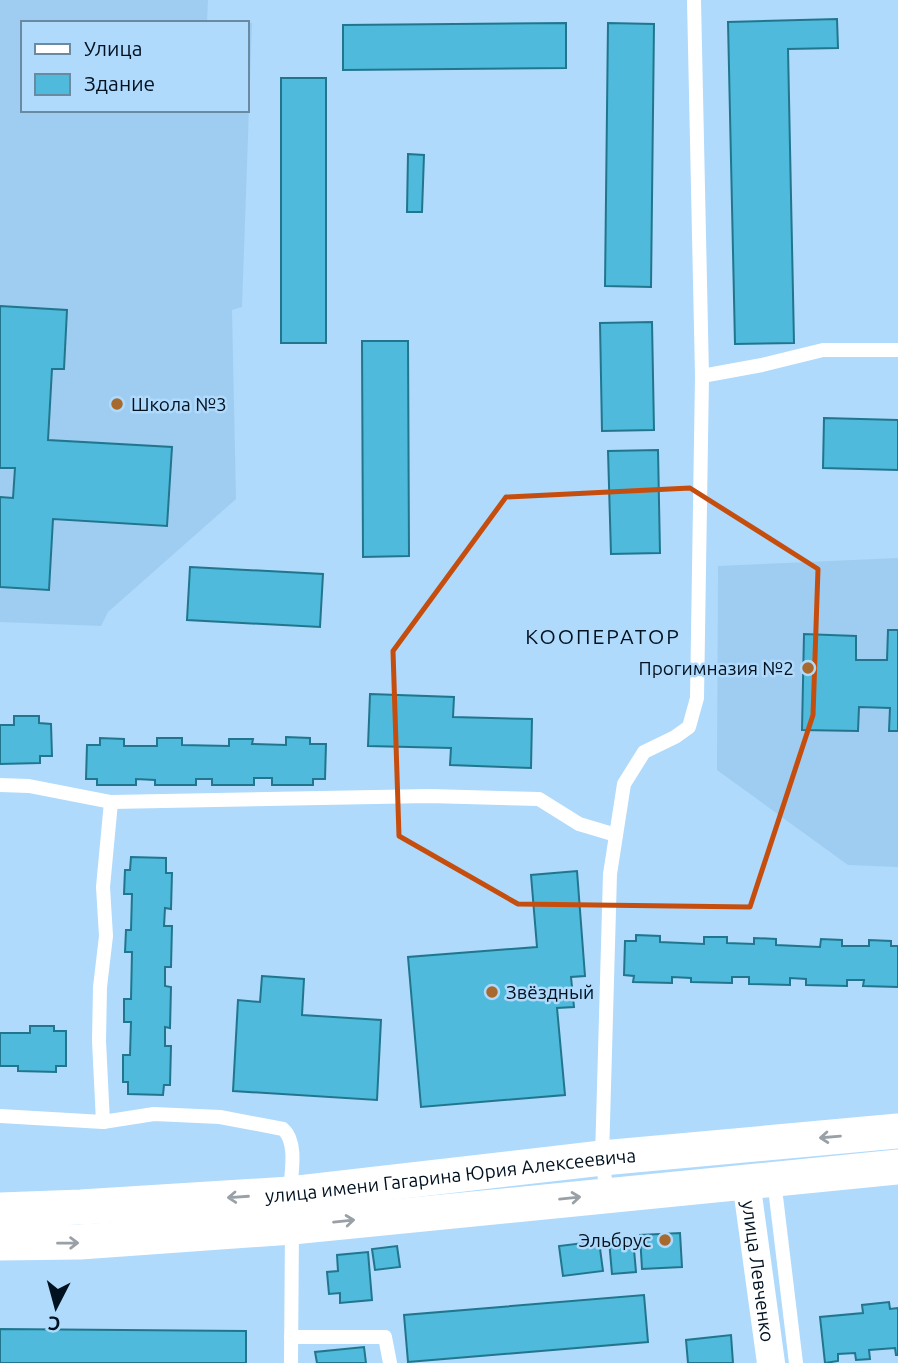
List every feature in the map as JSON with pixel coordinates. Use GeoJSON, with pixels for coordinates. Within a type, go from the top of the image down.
{"type":"FeatureCollection","features":[{"type":"Feature","properties":{"kind":"street","name":"улица имени Гагарина Юрия Алексеевича"},"geometry":{"type":"LineString","coordinates":[[0,1243],[80,1242],[602,1158],[898,1131]]}},
{"type":"Feature","properties":{"kind":"street","name":"улица имени Гагарина Юрия Алексеевича"},"geometry":{"type":"LineString","coordinates":[[0,1210],[82,1207],[291,1210],[607,1194],[898,1167]]}},
{"type":"Feature","properties":{"kind":"street","name":"улица Левченко"},"geometry":{"type":"LineString","coordinates":[[760,1180],[771,1363]]}},
{"type":"Feature","properties":{"kind":"lane"},"geometry":{"type":"LineString","coordinates":[[607,1194],[602,1158],[610,873],[624,784],[644,752],[689,727],[697,698],[702,376],[694,0]]}},
{"type":"Feature","properties":{"kind":"lane"},"geometry":{"type":"LineString","coordinates":[[702,376],[823,350],[898,350]]}},
{"type":"Feature","properties":{"kind":"lane"},"geometry":{"type":"LineString","coordinates":[[0,785],[29,786],[111,802],[429,796],[539,799],[579,824],[616,835]]}},
{"type":"Feature","properties":{"kind":"lane"},"geometry":{"type":"LineString","coordinates":[[103,1122],[99,1014],[106,936],[103,887],[111,802]]}},
{"type":"Feature","properties":{"kind":"lane"},"geometry":{"type":"LineString","coordinates":[[0,1116],[103,1122],[153,1114],[220,1117],[283,1129],[289,1134],[292,1143],[291,1363]]}},
{"type":"Feature","properties":{"kind":"lane"},"geometry":{"type":"LineString","coordinates":[[760,1180],[796,1363]]}},
{"type":"Feature","properties":{"kind":"lane"},"geometry":{"type":"LineString","coordinates":[[291,1337],[385,1337],[390,1363]]}},
{"type":"Feature","properties":{"kind":"highlighted area"},"geometry":{"type":"Polygon","coordinates":[[[690,488],[818,569],[813,715],[750,907],[518,904],[399,836],[393,651],[506,497],[690,488]]]}},
{"type":"Feature","properties":{"kind":"shaded area","name":"Школа №3"},"geometry":{"type":"Polygon","coordinates":[[[0,0],[208,0],[207,21],[21,21],[21,112],[248,112],[248,23],[252,23],[242,307],[232,310],[236,499],[108,612],[101,626],[0,622],[0,0]]]}},
{"type":"Feature","properties":{"kind":"shaded area","name":"Прогимназия №2"},"geometry":{"type":"Polygon","coordinates":[[[898,558],[898,867],[848,865],[717,770],[718,566],[898,558]]]}},
{"type":"Feature","properties":{"kind":"building"},"geometry":{"type":"Polygon","coordinates":[[[837,19],[838,48],[788,49],[794,343],[735,344],[728,22],[837,19]]]}},
{"type":"Feature","properties":{"kind":"building"},"geometry":{"type":"Polygon","coordinates":[[[566,23],[566,68],[343,70],[343,25],[566,23]]]}},
{"type":"Feature","properties":{"kind":"building"},"geometry":{"type":"Polygon","coordinates":[[[608,23],[654,24],[651,287],[605,286],[608,23]]]}},
{"type":"Feature","properties":{"kind":"building"},"geometry":{"type":"Polygon","coordinates":[[[281,78],[326,78],[326,343],[281,343],[281,78]]]}},
{"type":"Feature","properties":{"kind":"building"},"geometry":{"type":"Polygon","coordinates":[[[408,154],[424,155],[422,212],[407,212],[408,154]]]}},
{"type":"Feature","properties":{"kind":"building"},"geometry":{"type":"Polygon","coordinates":[[[0,306],[67,310],[64,369],[52,369],[48,440],[172,447],[167,526],[53,519],[49,590],[0,587],[0,497],[13,498],[15,468],[0,468],[0,306]]]}},
{"type":"Feature","properties":{"kind":"building"},"geometry":{"type":"Polygon","coordinates":[[[652,322],[654,430],[602,431],[600,323],[652,322]]]}},
{"type":"Feature","properties":{"kind":"building"},"geometry":{"type":"Polygon","coordinates":[[[362,341],[408,341],[409,556],[363,557],[362,341]]]}},
{"type":"Feature","properties":{"kind":"building"},"geometry":{"type":"Polygon","coordinates":[[[824,418],[898,420],[898,470],[823,468],[824,418]]]}},
{"type":"Feature","properties":{"kind":"building"},"geometry":{"type":"Polygon","coordinates":[[[658,450],[660,553],[611,554],[608,451],[658,450]]]}},
{"type":"Feature","properties":{"kind":"building"},"geometry":{"type":"Polygon","coordinates":[[[190,567],[323,574],[320,627],[187,620],[190,567]]]}},
{"type":"Feature","properties":{"kind":"building"},"geometry":{"type":"Polygon","coordinates":[[[888,630],[898,630],[898,731],[889,731],[890,708],[859,707],[858,731],[802,730],[804,634],[856,636],[856,660],[887,660],[888,630]]]}},
{"type":"Feature","properties":{"kind":"building"},"geometry":{"type":"Polygon","coordinates":[[[370,694],[454,697],[453,717],[532,719],[531,768],[450,765],[451,748],[368,746],[370,694]]]}},
{"type":"Feature","properties":{"kind":"building"},"geometry":{"type":"Polygon","coordinates":[[[14,716],[39,716],[39,723],[51,724],[52,756],[40,756],[40,763],[0,764],[0,725],[14,725],[14,716]]]}},
{"type":"Feature","properties":{"kind":"building"},"geometry":{"type":"Polygon","coordinates":[[[286,737],[310,738],[310,744],[326,744],[325,779],[313,779],[313,785],[272,785],[272,778],[254,778],[254,785],[212,785],[212,779],[196,779],[196,785],[155,785],[155,780],[136,779],[136,785],[97,785],[97,779],[86,779],[87,745],[100,745],[100,738],[124,739],[124,746],[157,746],[157,738],[182,738],[182,745],[229,746],[229,739],[253,739],[252,744],[286,745],[286,737]]]}},
{"type":"Feature","properties":{"kind":"building"},"geometry":{"type":"Polygon","coordinates":[[[131,857],[166,858],[166,873],[172,873],[171,909],[165,908],[164,926],[172,926],[171,967],[165,967],[165,986],[171,987],[170,1028],[165,1027],[165,1046],[171,1046],[170,1085],[164,1085],[163,1095],[128,1094],[128,1082],[123,1082],[123,1055],[130,1055],[131,1022],[124,1022],[124,999],[131,999],[132,952],[125,952],[126,930],[131,930],[132,894],[124,894],[125,870],[130,870],[131,857]]]}},
{"type":"Feature","properties":{"kind":"building","name":"Звёздный"},"geometry":{"type":"Polygon","coordinates":[[[577,871],[585,976],[571,977],[574,1007],[557,1008],[565,1095],[421,1107],[408,957],[537,947],[531,875],[577,871]]]}},
{"type":"Feature","properties":{"kind":"building"},"geometry":{"type":"Polygon","coordinates":[[[636,935],[660,936],[660,942],[704,944],[704,937],[727,937],[727,943],[754,944],[754,938],[776,939],[776,945],[820,947],[821,939],[842,940],[842,946],[869,946],[869,940],[891,941],[891,946],[898,946],[898,987],[863,986],[864,980],[847,980],[847,986],[806,985],[806,979],[790,978],[790,985],[749,984],[749,977],[732,977],[732,983],[691,982],[691,978],[672,977],[672,983],[633,982],[634,976],[624,975],[625,941],[636,941],[636,935]]]}},
{"type":"Feature","properties":{"kind":"building"},"geometry":{"type":"Polygon","coordinates":[[[262,976],[304,979],[302,1015],[381,1020],[377,1100],[233,1091],[238,1000],[260,1002],[262,976]]]}},
{"type":"Feature","properties":{"kind":"building"},"geometry":{"type":"Polygon","coordinates":[[[30,1026],[54,1026],[54,1031],[66,1031],[66,1066],[56,1066],[56,1072],[18,1071],[18,1066],[0,1066],[0,1033],[30,1033],[30,1026]]]}},
{"type":"Feature","properties":{"kind":"building"},"geometry":{"type":"Polygon","coordinates":[[[680,1233],[682,1267],[642,1269],[640,1235],[680,1233]]]}},
{"type":"Feature","properties":{"kind":"building"},"geometry":{"type":"Polygon","coordinates":[[[633,1238],[636,1272],[612,1274],[609,1240],[633,1238]]]}},
{"type":"Feature","properties":{"kind":"building"},"geometry":{"type":"Polygon","coordinates":[[[599,1241],[603,1271],[563,1276],[559,1246],[599,1241]]]}},
{"type":"Feature","properties":{"kind":"building"},"geometry":{"type":"Polygon","coordinates":[[[397,1246],[400,1267],[375,1270],[372,1249],[397,1246]]]}},
{"type":"Feature","properties":{"kind":"building"},"geometry":{"type":"Polygon","coordinates":[[[368,1252],[372,1300],[340,1303],[340,1293],[329,1294],[327,1272],[338,1271],[337,1255],[368,1252]]]}},
{"type":"Feature","properties":{"kind":"building"},"geometry":{"type":"Polygon","coordinates":[[[644,1295],[648,1342],[408,1362],[404,1315],[644,1295]]]}},
{"type":"Feature","properties":{"kind":"building"},"geometry":{"type":"Polygon","coordinates":[[[889,1302],[890,1309],[898,1308],[898,1355],[895,1348],[869,1350],[870,1359],[856,1360],[855,1353],[838,1354],[838,1361],[825,1363],[820,1317],[863,1313],[862,1305],[889,1302]]]}},
{"type":"Feature","properties":{"kind":"building"},"geometry":{"type":"Polygon","coordinates":[[[0,1329],[246,1331],[246,1363],[0,1363],[0,1329]]]}},
{"type":"Feature","properties":{"kind":"building"},"geometry":{"type":"Polygon","coordinates":[[[731,1335],[733,1363],[688,1363],[686,1340],[731,1335]]]}},
{"type":"Feature","properties":{"kind":"building"},"geometry":{"type":"Polygon","coordinates":[[[364,1347],[366,1363],[317,1363],[315,1352],[364,1347]]]}},
{"type":"Feature","properties":{"kind":"place","name":"Школа №3"},"geometry":{"type":"Point","coordinates":[117,404]}},
{"type":"Feature","properties":{"kind":"place","name":"Прогимназия №2"},"geometry":{"type":"Point","coordinates":[808,668]}},
{"type":"Feature","properties":{"kind":"place","name":"Звёздный"},"geometry":{"type":"Point","coordinates":[492,992]}},
{"type":"Feature","properties":{"kind":"place","name":"Эльбрус"},"geometry":{"type":"Point","coordinates":[665,1240]}},
{"type":"Feature","properties":{"kind":"district","name":"КООПЕРАТОР"},"geometry":{"type":"Point","coordinates":[603,637]}}]}
